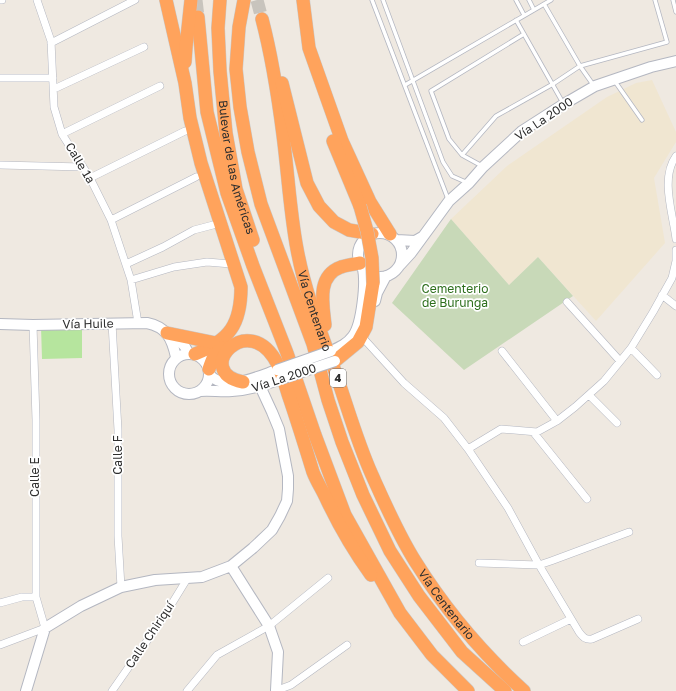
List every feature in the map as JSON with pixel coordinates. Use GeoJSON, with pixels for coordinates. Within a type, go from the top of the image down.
{"type":"FeatureCollection","features":[{"type":"Feature","properties":{"kind":"highway"},"geometry":{"type":"LineString","coordinates":[[166,0],[185,83],[190,118],[201,163],[241,287],[241,304],[238,317],[222,348],[212,359],[209,372]]}},
{"type":"Feature","properties":{"kind":"highway"},"geometry":{"type":"LineString","coordinates":[[185,83],[186,47],[191,0]]}},
{"type":"Feature","properties":{"kind":"highway","name":"Bulevar de las Américas"},"geometry":{"type":"LineString","coordinates":[[220,0],[218,28],[220,71],[226,133],[236,189],[261,264],[287,353]]}},
{"type":"Feature","properties":{"kind":"highway"},"geometry":{"type":"LineString","coordinates":[[244,0],[238,27],[236,69],[240,107],[248,152],[261,204],[313,344],[328,400],[342,442],[363,495],[390,551],[419,596],[462,652],[505,691]]}},
{"type":"Feature","properties":{"kind":"highway"},"geometry":{"type":"LineString","coordinates":[[302,0],[318,97],[334,143],[360,206],[372,258],[373,283],[366,327],[358,342],[331,353],[322,300],[322,292],[325,282],[330,275],[340,267],[362,266]]}},
{"type":"Feature","properties":{"kind":"highway"},"geometry":{"type":"LineString","coordinates":[[198,17],[207,112],[227,193],[253,266],[287,353],[315,435],[346,515],[400,613]]}},
{"type":"Feature","properties":{"kind":"highway","name":"Vía Centenario"},"geometry":{"type":"LineString","coordinates":[[262,19],[270,51],[283,133],[292,214],[307,292],[331,353],[371,473],[415,560],[449,609],[478,645],[524,691]]}},
{"type":"Feature","properties":{"kind":"highway"},"geometry":{"type":"LineString","coordinates":[[309,48],[342,140],[370,202],[393,237]]}},
{"type":"Feature","properties":{"kind":"highway"},"geometry":{"type":"LineString","coordinates":[[270,51],[285,91],[307,183],[319,206],[334,222],[349,230],[372,234]]}},
{"type":"Feature","properties":{"kind":"highway"},"geometry":{"type":"LineString","coordinates":[[169,335],[222,346]]}},
{"type":"Feature","properties":{"kind":"highway"},"geometry":{"type":"LineString","coordinates":[[192,353],[240,341],[259,343],[266,349],[278,365],[314,473],[335,517],[358,558],[432,655],[468,691]]}},
{"type":"Feature","properties":{"kind":"highway"},"geometry":{"type":"LineString","coordinates":[[222,346],[223,366],[226,374],[233,380],[243,382]]}},
{"type":"Feature","properties":{"kind":"street","name":"Calle 1a"},"geometry":{"type":"LineString","coordinates":[[37,0],[51,43],[54,78],[54,107],[62,134],[90,178],[111,220],[131,280],[138,323]]}},
{"type":"Feature","properties":{"kind":"street"},"geometry":{"type":"LineString","coordinates":[[51,43],[135,0]]}},
{"type":"Feature","properties":{"kind":"street"},"geometry":{"type":"LineString","coordinates":[[54,89],[144,47]]}},
{"type":"Feature","properties":{"kind":"street","name":"Vía La 2000"},"geometry":{"type":"LineString","coordinates":[[400,265],[450,202],[483,167],[522,131],[595,86],[651,67],[676,61]]}},
{"type":"Feature","properties":{"kind":"street"},"geometry":{"type":"LineString","coordinates":[[0,78],[54,78]]}},
{"type":"Feature","properties":{"kind":"street"},"geometry":{"type":"LineString","coordinates":[[62,134],[160,86]]}},
{"type":"Feature","properties":{"kind":"street"},"geometry":{"type":"LineString","coordinates":[[90,178],[185,131]]}},
{"type":"Feature","properties":{"kind":"street"},"geometry":{"type":"LineString","coordinates":[[676,156],[668,172],[668,186],[676,239]]}},
{"type":"Feature","properties":{"kind":"street"},"geometry":{"type":"LineString","coordinates":[[0,165],[83,167]]}},
{"type":"Feature","properties":{"kind":"street"},"geometry":{"type":"LineString","coordinates":[[111,220],[196,177]]}},
{"type":"Feature","properties":{"kind":"street"},"geometry":{"type":"LineString","coordinates":[[126,264],[163,247],[194,230],[213,225]]}},
{"type":"Feature","properties":{"kind":"street"},"geometry":{"type":"LineString","coordinates":[[393,237],[401,248],[402,257],[400,265],[394,272],[386,276],[378,277],[370,274],[362,266],[358,256],[359,249],[366,237],[381,232],[393,237],[415,241],[422,237]]}},
{"type":"Feature","properties":{"kind":"street"},"geometry":{"type":"LineString","coordinates":[[468,449],[501,429],[534,433],[557,421],[590,395],[604,381],[631,348],[672,278],[676,261],[676,250]]}},
{"type":"Feature","properties":{"kind":"street"},"geometry":{"type":"LineString","coordinates":[[131,280],[174,267],[207,262],[231,264]]}},
{"type":"Feature","properties":{"kind":"street","name":"Vía La 2000"},"geometry":{"type":"LineString","coordinates":[[200,391],[246,390],[260,386],[279,375],[331,353],[346,344],[355,334],[361,315],[365,279],[362,266]]}},
{"type":"Feature","properties":{"kind":"street","name":"Vía La 2000"},"geometry":{"type":"LineString","coordinates":[[331,353],[348,355],[359,346],[364,339],[370,322],[377,293],[386,276]]}},
{"type":"Feature","properties":{"kind":"street"},"geometry":{"type":"LineString","coordinates":[[662,295],[676,306]]}},
{"type":"Feature","properties":{"kind":"street"},"geometry":{"type":"LineString","coordinates":[[567,302],[620,361]]}},
{"type":"Feature","properties":{"kind":"street","name":"Calle F"},"geometry":{"type":"LineString","coordinates":[[112,323],[118,430],[118,536],[121,587]]}},
{"type":"Feature","properties":{"kind":"street","name":"Vía Huile"},"geometry":{"type":"LineString","coordinates":[[0,324],[33,325],[138,323],[155,325],[176,339],[192,353]]}},
{"type":"Feature","properties":{"kind":"street","name":"Calle E"},"geometry":{"type":"LineString","coordinates":[[33,325],[36,420],[36,597],[44,628]]}},
{"type":"Feature","properties":{"kind":"street"},"geometry":{"type":"LineString","coordinates":[[169,335],[176,357]]}},
{"type":"Feature","properties":{"kind":"street"},"geometry":{"type":"LineString","coordinates":[[364,339],[404,383],[444,418],[468,449],[508,508],[539,565],[584,638],[588,640],[592,639],[638,619]]}},
{"type":"Feature","properties":{"kind":"street"},"geometry":{"type":"LineString","coordinates":[[631,348],[657,376]]}},
{"type":"Feature","properties":{"kind":"street"},"geometry":{"type":"LineString","coordinates":[[502,351],[557,421]]}},
{"type":"Feature","properties":{"kind":"street"},"geometry":{"type":"LineString","coordinates":[[192,353],[202,357],[206,363],[209,372],[208,381],[200,391],[194,394],[187,394],[174,388],[168,376],[169,369],[176,357],[192,353]]}},
{"type":"Feature","properties":{"kind":"street","name":"Vía La 2000"},"geometry":{"type":"LineString","coordinates":[[209,372],[216,381],[222,383],[243,382],[279,375]]}},
{"type":"Feature","properties":{"kind":"street"},"geometry":{"type":"LineString","coordinates":[[0,645],[44,628],[80,606],[121,587],[155,580],[202,577],[231,566],[272,530],[287,501],[288,476],[279,429],[260,386]]}},
{"type":"Feature","properties":{"kind":"street"},"geometry":{"type":"LineString","coordinates":[[590,395],[618,423]]}},
{"type":"Feature","properties":{"kind":"street"},"geometry":{"type":"LineString","coordinates":[[534,433],[586,499]]}},
{"type":"Feature","properties":{"kind":"street"},"geometry":{"type":"LineString","coordinates":[[479,563],[539,565],[628,532]]}},
{"type":"Feature","properties":{"kind":"street"},"geometry":{"type":"LineString","coordinates":[[231,566],[269,626],[278,652],[276,691],[291,685],[347,645]]}},
{"type":"Feature","properties":{"kind":"street","name":"Calle Chiriquí"},"geometry":{"type":"LineString","coordinates":[[112,691],[162,618],[187,578]]}},
{"type":"Feature","properties":{"kind":"street"},"geometry":{"type":"LineString","coordinates":[[187,691],[217,655],[269,626],[328,578]]}},
{"type":"Feature","properties":{"kind":"street"},"geometry":{"type":"LineString","coordinates":[[0,603],[22,597],[36,597]]}},
{"type":"Feature","properties":{"kind":"street"},"geometry":{"type":"LineString","coordinates":[[523,642],[571,619]]}},
{"type":"Feature","properties":{"kind":"street"},"geometry":{"type":"LineString","coordinates":[[26,691],[44,628]]}},
{"type":"Feature","properties":{"kind":"lane"},"geometry":{"type":"LineString","coordinates":[[372,0],[450,202]]}},
{"type":"Feature","properties":{"kind":"lane"},"geometry":{"type":"LineString","coordinates":[[516,0],[524,15]]}},
{"type":"Feature","properties":{"kind":"lane"},"geometry":{"type":"LineString","coordinates":[[529,0],[534,10]]}},
{"type":"Feature","properties":{"kind":"lane"},"geometry":{"type":"LineString","coordinates":[[405,85],[551,0]]}},
{"type":"Feature","properties":{"kind":"lane"},"geometry":{"type":"LineString","coordinates":[[462,155],[496,116],[553,84],[580,66],[667,42],[655,0]]}},
{"type":"Feature","properties":{"kind":"lane"},"geometry":{"type":"LineString","coordinates":[[673,0],[676,12]]}},
{"type":"Feature","properties":{"kind":"lane"},"geometry":{"type":"LineString","coordinates":[[384,1],[444,162],[452,176],[469,183]]}},
{"type":"Feature","properties":{"kind":"lane"},"geometry":{"type":"LineString","coordinates":[[544,4],[580,66],[595,86]]}},
{"type":"Feature","properties":{"kind":"lane"},"geometry":{"type":"LineString","coordinates":[[516,20],[564,104]]}},
{"type":"Feature","properties":{"kind":"lane"},"geometry":{"type":"LineString","coordinates":[[483,167],[462,155],[449,139],[430,91],[524,34]]}},
{"type":"Feature","properties":{"kind":"lane"},"geometry":{"type":"LineString","coordinates":[[614,79],[620,90],[642,120]]}},
{"type":"Feature","properties":{"kind":"shaded area"},"geometry":{"type":"Polygon","coordinates":[[[652,80],[676,132],[676,142],[654,178],[665,243],[596,321],[538,257],[509,285],[451,219],[507,166],[607,97],[636,83],[652,80]]]}},
{"type":"Feature","properties":{"kind":"green space","name":"Cementerio de Burunga"},"geometry":{"type":"Polygon","coordinates":[[[451,219],[509,285],[538,257],[573,296],[464,370],[392,303],[451,219]]]}},
{"type":"Feature","properties":{"kind":"green space"},"geometry":{"type":"Polygon","coordinates":[[[41,327],[82,327],[82,358],[42,359],[41,327]]]}},
{"type":"Feature","properties":{"kind":"tunnel"},"geometry":{"type":"LineString","coordinates":[[196,0],[198,17]]}},
{"type":"Feature","properties":{"kind":"tunnel"},"geometry":{"type":"LineString","coordinates":[[257,0],[262,19]]}}]}
